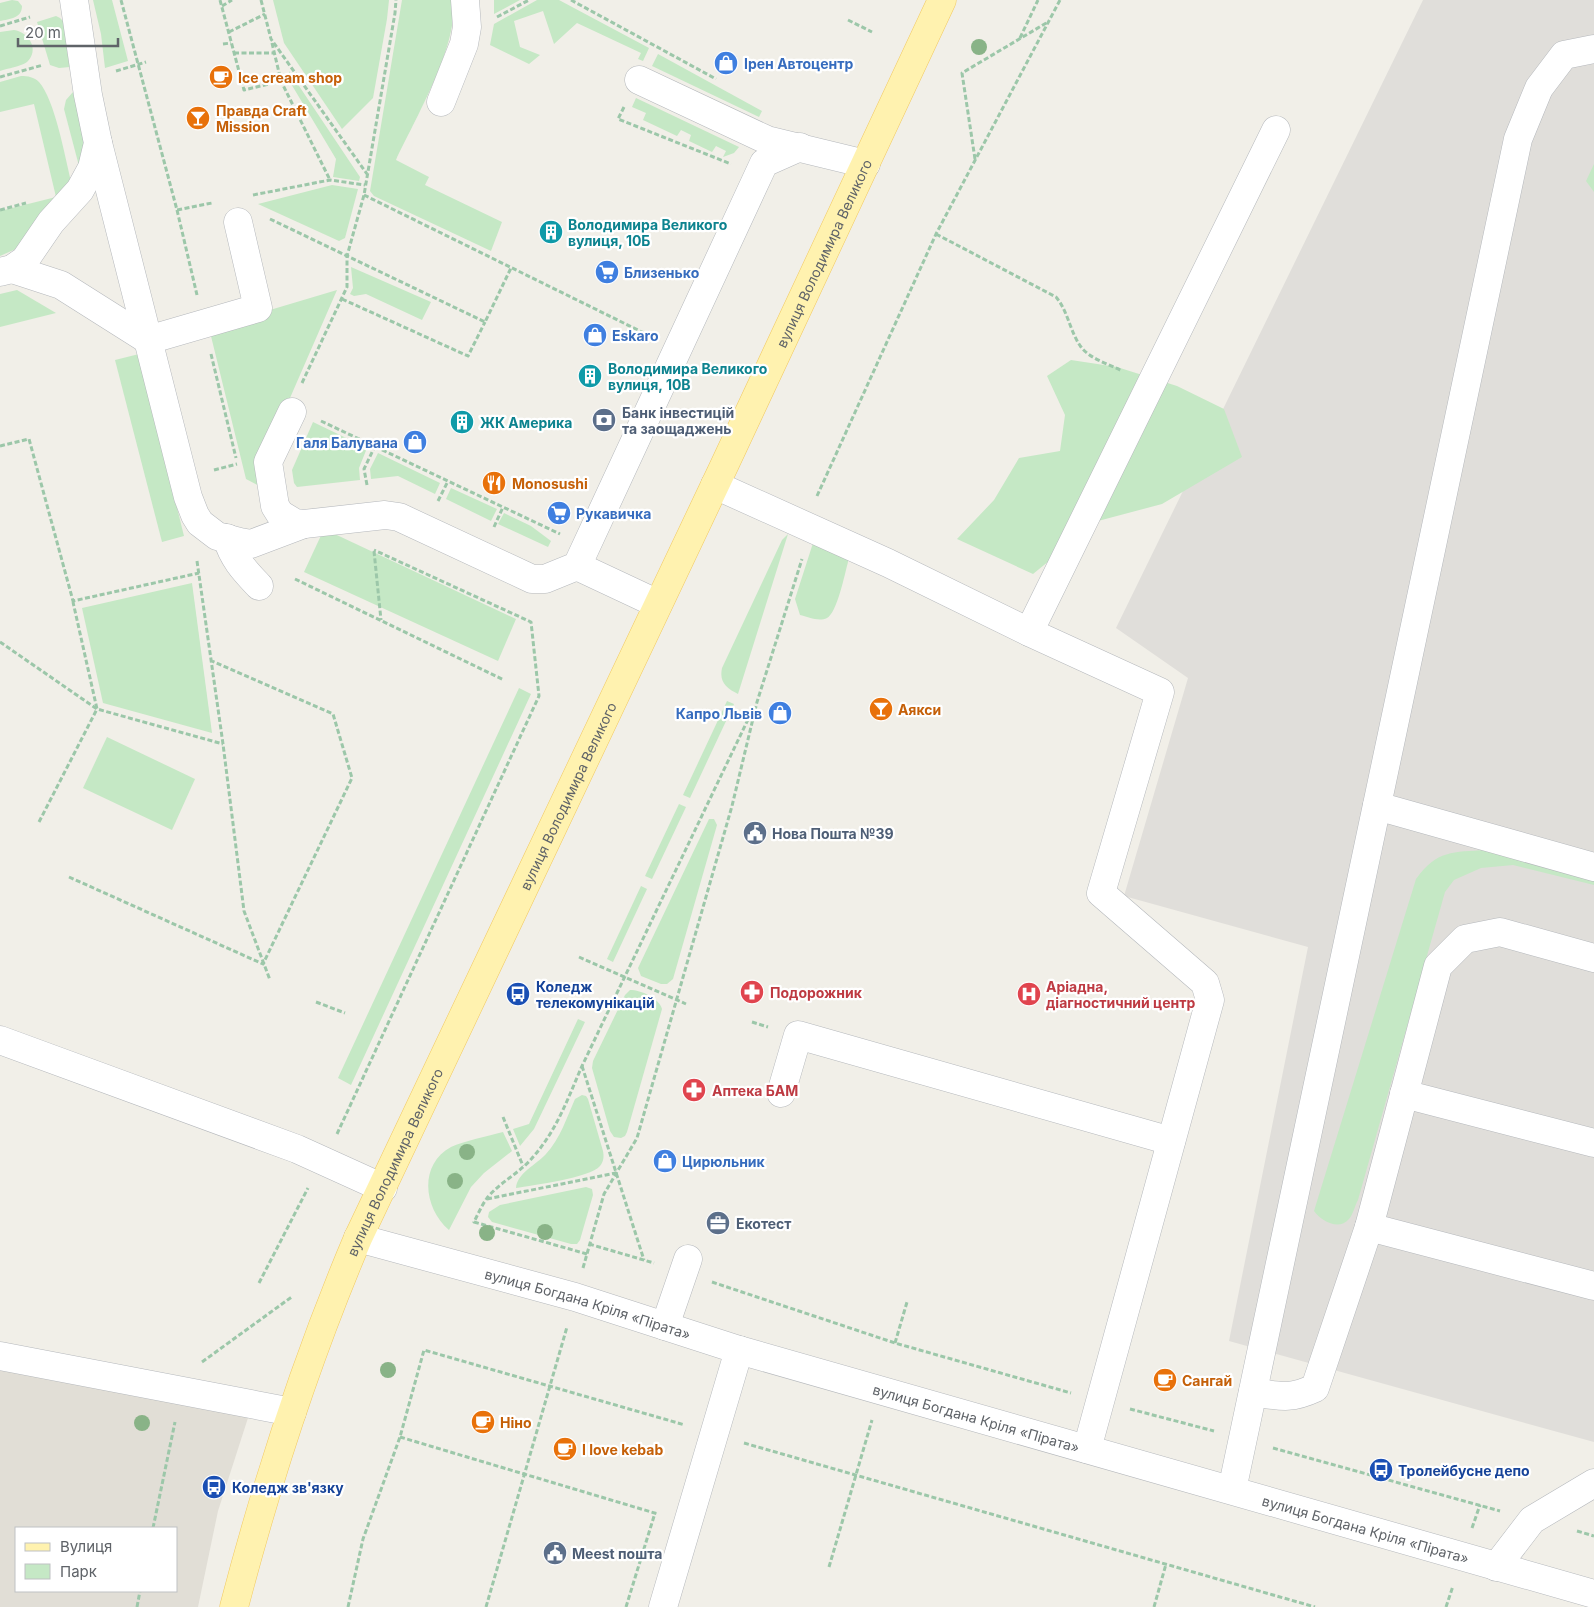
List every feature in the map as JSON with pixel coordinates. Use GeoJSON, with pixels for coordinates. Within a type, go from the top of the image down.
{"type":"FeatureCollection","features":[{"type":"Feature","properties":{"kind":"main road","name":"вулиця Володимира Великого"},"geometry":{"type":"LineString","coordinates":[[234,1607],[260,1510],[292,1412],[329,1306],[358,1238],[715,486],[942,0]]}},
{"type":"Feature","properties":{"kind":"street"},"geometry":{"type":"LineString","coordinates":[[74,0],[88,95],[98,143],[191,507],[200,523],[217,536],[251,544],[304,524]]}},
{"type":"Feature","properties":{"kind":"street"},"geometry":{"type":"LineString","coordinates":[[441,102],[464,44],[467,27],[465,0]]}},
{"type":"Feature","properties":{"kind":"street"},"geometry":{"type":"LineString","coordinates":[[1232,1490],[1518,139],[1538,88],[1564,55],[1594,49]]}},
{"type":"Feature","properties":{"kind":"street"},"geometry":{"type":"LineString","coordinates":[[639,80],[767,140],[866,164]]}},
{"type":"Feature","properties":{"kind":"street"},"geometry":{"type":"LineString","coordinates":[[1029,632],[1276,130]]}},
{"type":"Feature","properties":{"kind":"street"},"geometry":{"type":"LineString","coordinates":[[6,271],[24,260],[51,222],[80,190],[92,168],[98,143]]}},
{"type":"Feature","properties":{"kind":"street"},"geometry":{"type":"LineString","coordinates":[[303,406],[268,462],[275,506],[280,514],[295,523],[304,524],[385,515],[399,517],[532,578],[545,579],[577,566],[764,163],[800,147]]}},
{"type":"Feature","properties":{"kind":"street"},"geometry":{"type":"LineString","coordinates":[[6,271],[61,285],[148,340],[258,308],[251,219]]}},
{"type":"Feature","properties":{"kind":"street"},"geometry":{"type":"LineString","coordinates":[[715,486],[888,563],[1029,632],[1160,692],[1101,892],[1205,983],[1210,1000],[1087,1449]]}},
{"type":"Feature","properties":{"kind":"street"},"geometry":{"type":"LineString","coordinates":[[227,538],[231,551],[240,567],[259,586]]}},
{"type":"Feature","properties":{"kind":"street"},"geometry":{"type":"LineString","coordinates":[[577,566],[658,604]]}},
{"type":"Feature","properties":{"kind":"street"},"geometry":{"type":"LineString","coordinates":[[1377,806],[1594,866]]}},
{"type":"Feature","properties":{"kind":"street"},"geometry":{"type":"LineString","coordinates":[[1253,1392],[1287,1398],[1300,1395],[1315,1388],[1369,1227],[1438,966],[1465,939],[1500,932],[1594,958]]}},
{"type":"Feature","properties":{"kind":"street"},"geometry":{"type":"LineString","coordinates":[[781,1093],[798,1035],[1171,1141]]}},
{"type":"Feature","properties":{"kind":"street"},"geometry":{"type":"LineString","coordinates":[[0,1040],[297,1149],[383,1188]]}},
{"type":"Feature","properties":{"kind":"street"},"geometry":{"type":"LineString","coordinates":[[1404,1094],[1594,1143]]}},
{"type":"Feature","properties":{"kind":"street"},"geometry":{"type":"LineString","coordinates":[[1369,1227],[1594,1286]]}},
{"type":"Feature","properties":{"kind":"street","name":"вулиця Богдана Кріля «Пірата»"},"geometry":{"type":"LineString","coordinates":[[358,1238],[574,1298],[739,1350],[881,1391],[1594,1594]]}},
{"type":"Feature","properties":{"kind":"street"},"geometry":{"type":"LineString","coordinates":[[665,1326],[688,1259]]}},
{"type":"Feature","properties":{"kind":"street"},"geometry":{"type":"LineString","coordinates":[[663,1607],[739,1350]]}},
{"type":"Feature","properties":{"kind":"street"},"geometry":{"type":"LineString","coordinates":[[0,1356],[292,1412]]}},
{"type":"Feature","properties":{"kind":"street"},"geometry":{"type":"LineString","coordinates":[[1496,1567],[1532,1520],[1594,1482]]}},
{"type":"Feature","properties":{"kind":"path"},"geometry":{"type":"LineString","coordinates":[[121,0],[176,210],[221,201]]}},
{"type":"Feature","properties":{"kind":"path"},"geometry":{"type":"LineString","coordinates":[[220,0],[244,90],[281,81]]}},
{"type":"Feature","properties":{"kind":"path"},"geometry":{"type":"LineString","coordinates":[[222,6],[232,0]]}},
{"type":"Feature","properties":{"kind":"path"},"geometry":{"type":"LineString","coordinates":[[261,0],[281,81],[330,180]]}},
{"type":"Feature","properties":{"kind":"path"},"geometry":{"type":"LineString","coordinates":[[396,0],[396,13],[364,195],[347,256],[347,287],[303,406],[375,446],[567,537]]}},
{"type":"Feature","properties":{"kind":"path"},"geometry":{"type":"LineString","coordinates":[[496,18],[529,0]]}},
{"type":"Feature","properties":{"kind":"path"},"geometry":{"type":"LineString","coordinates":[[571,0],[724,84]]}},
{"type":"Feature","properties":{"kind":"path"},"geometry":{"type":"LineString","coordinates":[[1020,39],[1038,0]]}},
{"type":"Feature","properties":{"kind":"path"},"geometry":{"type":"LineString","coordinates":[[817,497],[936,234],[1060,0]]}},
{"type":"Feature","properties":{"kind":"path"},"geometry":{"type":"LineString","coordinates":[[229,32],[265,14]]}},
{"type":"Feature","properties":{"kind":"path"},"geometry":{"type":"LineString","coordinates":[[0,26],[30,18]]}},
{"type":"Feature","properties":{"kind":"path"},"geometry":{"type":"LineString","coordinates":[[848,20],[872,32]]}},
{"type":"Feature","properties":{"kind":"path"},"geometry":{"type":"LineString","coordinates":[[975,159],[962,73],[1048,22]]}},
{"type":"Feature","properties":{"kind":"path"},"geometry":{"type":"LineString","coordinates":[[270,39],[367,174]]}},
{"type":"Feature","properties":{"kind":"path"},"geometry":{"type":"LineString","coordinates":[[223,44],[231,43]]}},
{"type":"Feature","properties":{"kind":"path"},"geometry":{"type":"LineString","coordinates":[[234,53],[274,53]]}},
{"type":"Feature","properties":{"kind":"path"},"geometry":{"type":"LineString","coordinates":[[112,72],[146,62]]}},
{"type":"Feature","properties":{"kind":"path"},"geometry":{"type":"LineString","coordinates":[[0,77],[43,65]]}},
{"type":"Feature","properties":{"kind":"path"},"geometry":{"type":"LineString","coordinates":[[248,196],[330,180],[365,186]]}},
{"type":"Feature","properties":{"kind":"path"},"geometry":{"type":"LineString","coordinates":[[364,195],[652,337]]}},
{"type":"Feature","properties":{"kind":"path"},"geometry":{"type":"LineString","coordinates":[[251,219],[347,256],[485,322]]}},
{"type":"Feature","properties":{"kind":"path"},"geometry":{"type":"LineString","coordinates":[[936,234],[1056,297],[1062,304],[1080,346],[1088,354],[1151,385]]}},
{"type":"Feature","properties":{"kind":"path"},"geometry":{"type":"LineString","coordinates":[[341,299],[468,356],[511,268]]}},
{"type":"Feature","properties":{"kind":"path"},"geometry":{"type":"LineString","coordinates":[[0,446],[29,439],[73,601],[97,709],[39,822]]}},
{"type":"Feature","properties":{"kind":"path"},"geometry":{"type":"LineString","coordinates":[[367,485],[364,468],[375,446]]}},
{"type":"Feature","properties":{"kind":"path"},"geometry":{"type":"LineString","coordinates":[[438,501],[448,481]]}},
{"type":"Feature","properties":{"kind":"path"},"geometry":{"type":"LineString","coordinates":[[493,527],[503,507]]}},
{"type":"Feature","properties":{"kind":"path"},"geometry":{"type":"LineString","coordinates":[[259,1283],[347,1115],[540,696],[531,622],[374,550],[381,620]]}},
{"type":"Feature","properties":{"kind":"path"},"geometry":{"type":"LineString","coordinates":[[196,554],[244,911],[270,980]]}},
{"type":"Feature","properties":{"kind":"path"},"geometry":{"type":"LineString","coordinates":[[756,702],[624,976],[557,1125],[531,1160],[486,1199],[474,1222],[587,1254],[604,1194],[637,1138],[732,806],[756,702],[803,555]]}},
{"type":"Feature","properties":{"kind":"path"},"geometry":{"type":"LineString","coordinates":[[73,601],[199,572]]}},
{"type":"Feature","properties":{"kind":"path"},"geometry":{"type":"LineString","coordinates":[[295,579],[504,680]]}},
{"type":"Feature","properties":{"kind":"path"},"geometry":{"type":"LineString","coordinates":[[0,642],[97,709],[223,744]]}},
{"type":"Feature","properties":{"kind":"path"},"geometry":{"type":"LineString","coordinates":[[211,660],[333,714],[352,778],[263,964]]}},
{"type":"Feature","properties":{"kind":"path"},"geometry":{"type":"LineString","coordinates":[[70,877],[263,964]]}},
{"type":"Feature","properties":{"kind":"path"},"geometry":{"type":"LineString","coordinates":[[579,957],[686,1004]]}},
{"type":"Feature","properties":{"kind":"path"},"geometry":{"type":"LineString","coordinates":[[316,1002],[345,1013]]}},
{"type":"Feature","properties":{"kind":"path"},"geometry":{"type":"LineString","coordinates":[[582,1066],[644,1260]]}},
{"type":"Feature","properties":{"kind":"path"},"geometry":{"type":"LineString","coordinates":[[503,1117],[523,1166]]}},
{"type":"Feature","properties":{"kind":"path"},"geometry":{"type":"LineString","coordinates":[[486,1199],[617,1173]]}},
{"type":"Feature","properties":{"kind":"path"},"geometry":{"type":"LineString","coordinates":[[202,1362],[294,1296]]}},
{"type":"Feature","properties":{"kind":"path"},"geometry":{"type":"LineString","coordinates":[[895,1343],[907,1302]]}},
{"type":"Feature","properties":{"kind":"path"},"geometry":{"type":"LineString","coordinates":[[348,1607],[363,1539],[400,1437],[424,1350],[1315,1607]]}},
{"type":"Feature","properties":{"kind":"path"},"geometry":{"type":"LineString","coordinates":[[486,1607],[550,1386]]}},
{"type":"Feature","properties":{"kind":"path"},"geometry":{"type":"LineString","coordinates":[[829,1566],[881,1391]]}},
{"type":"Feature","properties":{"kind":"path"},"geometry":{"type":"LineString","coordinates":[[153,1527],[181,1392]]}},
{"type":"Feature","properties":{"kind":"path"},"geometry":{"type":"LineString","coordinates":[[400,1437],[688,1522]]}},
{"type":"Feature","properties":{"kind":"path"},"geometry":{"type":"LineString","coordinates":[[626,1607],[655,1513]]}},
{"type":"Feature","properties":{"kind":"path"},"geometry":{"type":"LineString","coordinates":[[1154,1607],[1166,1564]]}},
{"type":"Feature","properties":{"kind":"path"},"geometry":{"type":"LineString","coordinates":[[137,1607],[140,1592]]}},
{"type":"Feature","properties":{"kind":"shaded area","name":"Тролейбусне депо"},"geometry":{"type":"Polygon","coordinates":[[[1423,0],[1594,0],[1594,1442],[1229,1341],[1308,947],[1124,896],[1188,678],[1116,628],[1423,0]]]}},
{"type":"Feature","properties":{"kind":"shaded area"},"geometry":{"type":"Polygon","coordinates":[[[0,1350],[256,1393],[218,1511],[198,1607],[0,1607],[0,1350]]]}},
{"type":"Feature","properties":{"kind":"green space"},"geometry":{"type":"Polygon","coordinates":[[[12,0],[18,1],[22,6],[20,13],[8,20],[0,21],[0,3],[12,0]]]}},
{"type":"Feature","properties":{"kind":"green space"},"geometry":{"type":"Polygon","coordinates":[[[93,0],[112,0],[128,61],[105,68],[101,34],[93,0]]]}},
{"type":"Feature","properties":{"kind":"green space"},"geometry":{"type":"Polygon","coordinates":[[[273,0],[389,0],[373,98],[342,129],[284,43],[273,0]]]}},
{"type":"Feature","properties":{"kind":"green space"},"geometry":{"type":"Polygon","coordinates":[[[402,0],[451,0],[453,16],[444,57],[396,160],[429,177],[425,185],[502,222],[491,251],[374,196],[370,191],[402,0]]]}},
{"type":"Feature","properties":{"kind":"green space"},"geometry":{"type":"Polygon","coordinates":[[[494,0],[520,0],[494,14],[494,0]]]}},
{"type":"Feature","properties":{"kind":"green space"},"geometry":{"type":"Polygon","coordinates":[[[537,0],[559,0],[649,48],[643,61],[638,59],[641,53],[577,23],[554,44],[543,11],[514,21],[520,47],[540,55],[529,64],[490,45],[494,24],[537,0]]]}},
{"type":"Feature","properties":{"kind":"green space"},"geometry":{"type":"Polygon","coordinates":[[[56,16],[63,21],[70,67],[59,68],[50,65],[37,22],[56,16]]]}},
{"type":"Feature","properties":{"kind":"green space"},"geometry":{"type":"Polygon","coordinates":[[[19,31],[28,38],[33,47],[33,52],[24,64],[0,71],[0,32],[19,31]]]}},
{"type":"Feature","properties":{"kind":"green space"},"geometry":{"type":"Polygon","coordinates":[[[658,54],[762,111],[759,117],[652,66],[658,54]]]}},
{"type":"Feature","properties":{"kind":"green space"},"geometry":{"type":"Polygon","coordinates":[[[289,71],[360,177],[359,181],[333,177],[336,159],[290,82],[289,71]]]}},
{"type":"Feature","properties":{"kind":"green space"},"geometry":{"type":"Polygon","coordinates":[[[21,76],[35,79],[45,90],[59,129],[71,181],[18,248],[0,256],[0,211],[56,197],[34,104],[0,112],[0,82],[21,76]]]}},
{"type":"Feature","properties":{"kind":"green space"},"geometry":{"type":"Polygon","coordinates":[[[73,92],[84,140],[79,166],[64,109],[66,100],[73,92]]]}},
{"type":"Feature","properties":{"kind":"green space"},"geometry":{"type":"Polygon","coordinates":[[[636,98],[739,147],[734,153],[723,157],[726,151],[716,146],[712,152],[689,141],[691,135],[681,130],[677,136],[643,120],[646,113],[632,107],[636,98]]]}},
{"type":"Feature","properties":{"kind":"green space"},"geometry":{"type":"Polygon","coordinates":[[[1594,164],[1594,192],[1586,181],[1594,164]]]}},
{"type":"Feature","properties":{"kind":"green space"},"geometry":{"type":"Polygon","coordinates":[[[332,185],[358,189],[345,238],[339,241],[258,204],[332,185]]]}},
{"type":"Feature","properties":{"kind":"green space"},"geometry":{"type":"Polygon","coordinates":[[[351,267],[431,302],[422,320],[366,294],[354,296],[350,294],[353,288],[351,267]]]}},
{"type":"Feature","properties":{"kind":"green space"},"geometry":{"type":"Polygon","coordinates":[[[17,290],[56,313],[0,327],[0,294],[17,290]]]}},
{"type":"Feature","properties":{"kind":"green space"},"geometry":{"type":"Polygon","coordinates":[[[337,290],[263,460],[267,490],[246,479],[209,328],[337,290]]]}},
{"type":"Feature","properties":{"kind":"green space"},"geometry":{"type":"Polygon","coordinates":[[[139,354],[184,536],[162,542],[115,360],[139,354]]]}},
{"type":"Feature","properties":{"kind":"green space"},"geometry":{"type":"Polygon","coordinates":[[[1071,360],[1117,367],[1177,386],[1224,409],[1242,457],[1162,504],[1098,521],[1033,574],[957,539],[994,500],[1019,458],[1060,451],[1065,415],[1047,376],[1071,360]]]}},
{"type":"Feature","properties":{"kind":"green space"},"geometry":{"type":"Polygon","coordinates":[[[313,422],[367,448],[359,468],[360,480],[297,487],[294,483],[292,470],[313,422]]]}},
{"type":"Feature","properties":{"kind":"green space"},"geometry":{"type":"Polygon","coordinates":[[[378,453],[440,483],[435,494],[398,476],[371,479],[370,469],[378,453]]]}},
{"type":"Feature","properties":{"kind":"green space"},"geometry":{"type":"Polygon","coordinates":[[[451,488],[497,509],[491,521],[446,499],[451,488]]]}},
{"type":"Feature","properties":{"kind":"green space"},"geometry":{"type":"Polygon","coordinates":[[[504,513],[531,526],[551,541],[548,547],[498,524],[504,513]]]}},
{"type":"Feature","properties":{"kind":"green space"},"geometry":{"type":"Polygon","coordinates":[[[324,529],[516,619],[498,661],[304,572],[324,529]]]}},
{"type":"Feature","properties":{"kind":"green space"},"geometry":{"type":"Polygon","coordinates":[[[788,534],[738,694],[724,684],[721,673],[722,668],[782,540],[788,534]]]}},
{"type":"Feature","properties":{"kind":"green space"},"geometry":{"type":"Polygon","coordinates":[[[813,543],[848,557],[843,583],[834,609],[831,615],[821,620],[800,615],[795,599],[813,543]]]}},
{"type":"Feature","properties":{"kind":"green space"},"geometry":{"type":"Polygon","coordinates":[[[192,583],[212,733],[103,703],[82,608],[192,583]]]}},
{"type":"Feature","properties":{"kind":"green space"},"geometry":{"type":"Polygon","coordinates":[[[519,688],[531,694],[351,1085],[338,1078],[519,688]]]}},
{"type":"Feature","properties":{"kind":"green space"},"geometry":{"type":"Polygon","coordinates":[[[727,701],[734,704],[690,798],[683,795],[727,701]]]}},
{"type":"Feature","properties":{"kind":"green space"},"geometry":{"type":"Polygon","coordinates":[[[107,737],[195,779],[172,830],[83,788],[107,737]]]}},
{"type":"Feature","properties":{"kind":"green space"},"geometry":{"type":"Polygon","coordinates":[[[679,804],[686,807],[652,879],[645,876],[679,804]]]}},
{"type":"Feature","properties":{"kind":"green space"},"geometry":{"type":"Polygon","coordinates":[[[709,819],[714,819],[717,825],[673,979],[667,984],[661,984],[641,976],[638,968],[709,819]]]}},
{"type":"Feature","properties":{"kind":"green space"},"geometry":{"type":"Polygon","coordinates":[[[1486,850],[1594,876],[1594,885],[1513,865],[1481,868],[1454,880],[1445,892],[1358,1200],[1345,1223],[1330,1223],[1314,1211],[1416,879],[1431,863],[1446,854],[1486,850]]]}},
{"type":"Feature","properties":{"kind":"green space"},"geometry":{"type":"Polygon","coordinates":[[[641,886],[647,889],[613,962],[607,959],[641,886]]]}},
{"type":"Feature","properties":{"kind":"green space"},"geometry":{"type":"Polygon","coordinates":[[[630,990],[649,995],[657,1001],[662,1009],[627,1132],[621,1138],[614,1137],[610,1131],[592,1068],[593,1061],[625,995],[630,990]]]}},
{"type":"Feature","properties":{"kind":"green space"},"geometry":{"type":"Polygon","coordinates":[[[578,1019],[585,1022],[534,1129],[520,1146],[513,1129],[529,1124],[578,1019]]]}},
{"type":"Feature","properties":{"kind":"green space"},"geometry":{"type":"Polygon","coordinates":[[[582,1095],[588,1099],[603,1151],[600,1166],[585,1174],[574,1177],[516,1188],[523,1174],[551,1148],[563,1128],[575,1099],[582,1095]]]}},
{"type":"Feature","properties":{"kind":"green space"},"geometry":{"type":"Polygon","coordinates":[[[503,1132],[512,1151],[484,1173],[471,1187],[449,1230],[434,1211],[430,1199],[428,1187],[433,1165],[440,1155],[451,1147],[503,1132]]]}},
{"type":"Feature","properties":{"kind":"green space"},"geometry":{"type":"Polygon","coordinates":[[[586,1187],[592,1189],[593,1195],[580,1240],[577,1244],[571,1244],[492,1222],[488,1217],[489,1212],[500,1205],[586,1187]]]}},
{"type":"Feature","properties":{"kind":"place","name":"Ірен Автоцентр"},"geometry":{"type":"Point","coordinates":[726,63]}},
{"type":"Feature","properties":{"kind":"place","name":"Ice cream shop"},"geometry":{"type":"Point","coordinates":[221,77]}},
{"type":"Feature","properties":{"kind":"place","name":"Правда Craft Mission"},"geometry":{"type":"Point","coordinates":[198,118]}},
{"type":"Feature","properties":{"kind":"place","name":"Володимира Великого вулиця, 10Б"},"geometry":{"type":"Point","coordinates":[551,232]}},
{"type":"Feature","properties":{"kind":"place","name":"Близенько"},"geometry":{"type":"Point","coordinates":[607,272]}},
{"type":"Feature","properties":{"kind":"place","name":"Eskaro"},"geometry":{"type":"Point","coordinates":[595,335]}},
{"type":"Feature","properties":{"kind":"place","name":"Володимира Великого вулиця, 10В"},"geometry":{"type":"Point","coordinates":[590,376]}},
{"type":"Feature","properties":{"kind":"place","name":"Банк інвестицій та заощаджень"},"geometry":{"type":"Point","coordinates":[604,420]}},
{"type":"Feature","properties":{"kind":"place","name":"ЖК Америка"},"geometry":{"type":"Point","coordinates":[462,422]}},
{"type":"Feature","properties":{"kind":"place","name":"Галя Балувана"},"geometry":{"type":"Point","coordinates":[415,442]}},
{"type":"Feature","properties":{"kind":"place","name":"Monosushi"},"geometry":{"type":"Point","coordinates":[494,483]}},
{"type":"Feature","properties":{"kind":"place","name":"Рукавичка"},"geometry":{"type":"Point","coordinates":[559,513]}},
{"type":"Feature","properties":{"kind":"place","name":"Аякси"},"geometry":{"type":"Point","coordinates":[881,709]}},
{"type":"Feature","properties":{"kind":"place","name":"Капро Львів"},"geometry":{"type":"Point","coordinates":[780,713]}},
{"type":"Feature","properties":{"kind":"place","name":"Нова Пошта №39"},"geometry":{"type":"Point","coordinates":[755,833]}},
{"type":"Feature","properties":{"kind":"place","name":"Подорожник"},"geometry":{"type":"Point","coordinates":[752,992]}},
{"type":"Feature","properties":{"kind":"place","name":"Коледж телекомунікацій"},"geometry":{"type":"Point","coordinates":[518,994]}},
{"type":"Feature","properties":{"kind":"place","name":"Аріадна, діагностичний центр"},"geometry":{"type":"Point","coordinates":[1029,994]}},
{"type":"Feature","properties":{"kind":"place","name":"Аптека БАМ"},"geometry":{"type":"Point","coordinates":[694,1090]}},
{"type":"Feature","properties":{"kind":"place","name":"Цирюльник"},"geometry":{"type":"Point","coordinates":[665,1161]}},
{"type":"Feature","properties":{"kind":"place","name":"Екотест"},"geometry":{"type":"Point","coordinates":[718,1223]}},
{"type":"Feature","properties":{"kind":"place","name":"Сангай"},"geometry":{"type":"Point","coordinates":[1165,1380]}},
{"type":"Feature","properties":{"kind":"place","name":"Ніно"},"geometry":{"type":"Point","coordinates":[483,1422]}},
{"type":"Feature","properties":{"kind":"place","name":"I love kebab"},"geometry":{"type":"Point","coordinates":[565,1449]}},
{"type":"Feature","properties":{"kind":"place","name":"Тролейбусне депо"},"geometry":{"type":"Point","coordinates":[1381,1470]}},
{"type":"Feature","properties":{"kind":"place","name":"Коледж зв'язку"},"geometry":{"type":"Point","coordinates":[214,1487]}},
{"type":"Feature","properties":{"kind":"place","name":"Meest пошта"},"geometry":{"type":"Point","coordinates":[555,1553]}}]}
